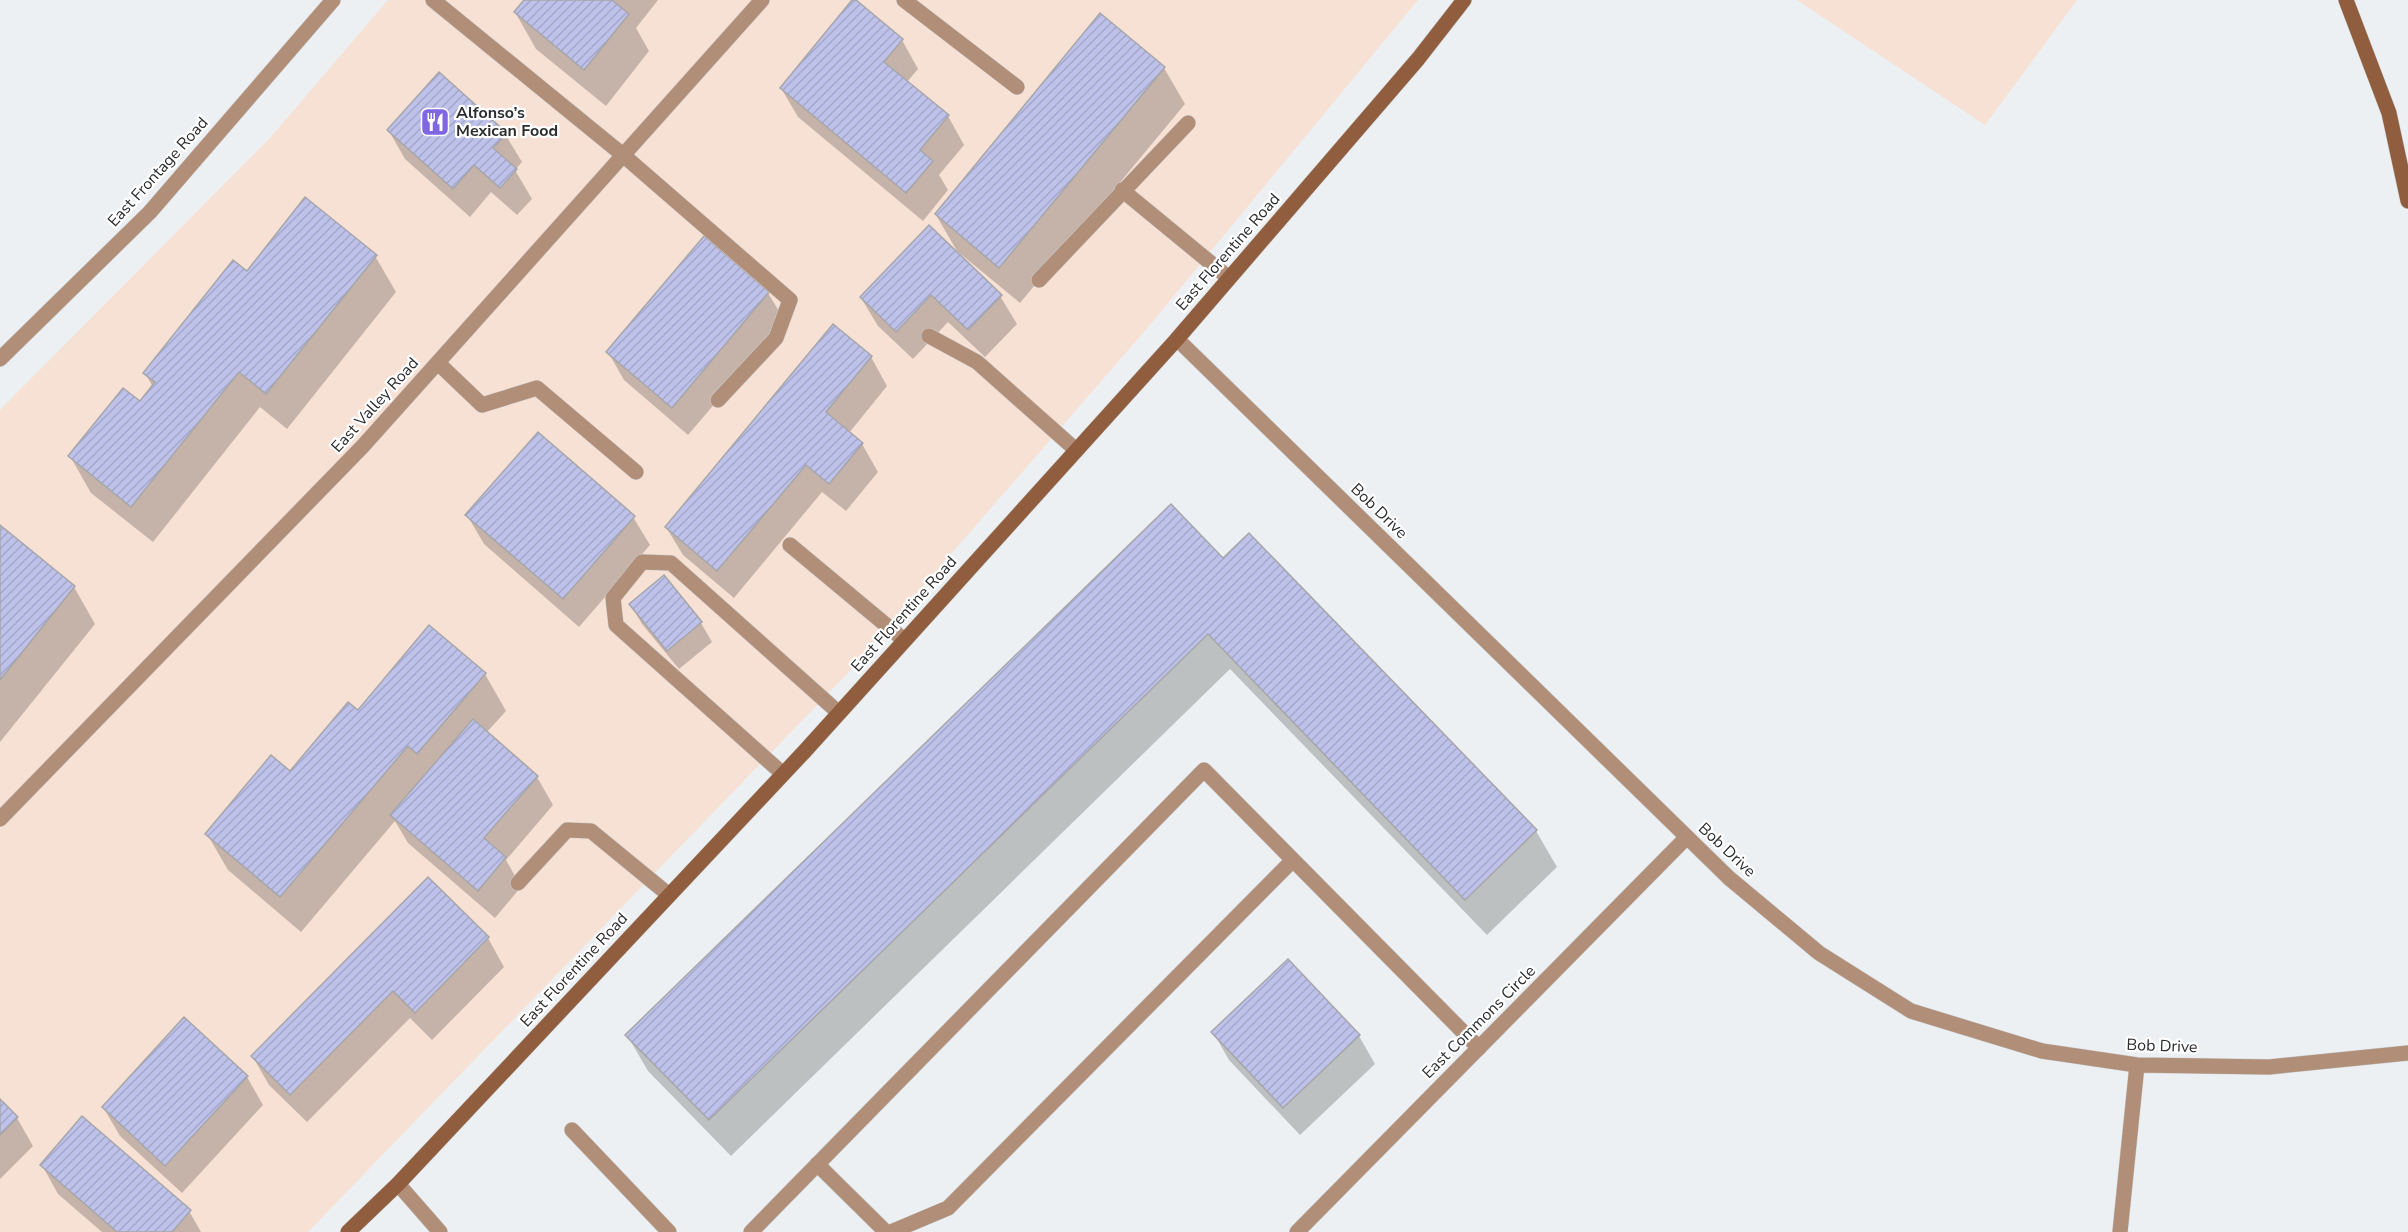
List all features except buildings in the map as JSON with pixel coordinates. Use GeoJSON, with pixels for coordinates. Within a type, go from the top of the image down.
{"type":"FeatureCollection","features":[{"type":"Feature","properties":{"kind":"street","name":"East Frontage Road"},"geometry":{"type":"LineString","coordinates":[[0,359],[150,212],[333,0]]}},
{"type":"Feature","properties":{"kind":"street"},"geometry":{"type":"LineString","coordinates":[[433,0],[623,154],[790,300],[776,338],[718,400]]}},
{"type":"Feature","properties":{"kind":"street","name":"East Valley Road"},"geometry":{"type":"LineString","coordinates":[[0,819],[363,446],[762,0]]}},
{"type":"Feature","properties":{"kind":"street"},"geometry":{"type":"LineString","coordinates":[[904,0],[1017,87]]}},
{"type":"Feature","properties":{"kind":"street","name":"East Florentine Road"},"geometry":{"type":"LineString","coordinates":[[348,1232],[398,1184],[839,713],[1177,339],[1418,59],[1464,0]]}},
{"type":"Feature","properties":{"kind":"street"},"geometry":{"type":"LineString","coordinates":[[2346,0],[2390,113],[2408,201]]}},
{"type":"Feature","properties":{"kind":"street"},"geometry":{"type":"LineString","coordinates":[[1039,280],[1188,123]]}},
{"type":"Feature","properties":{"kind":"street"},"geometry":{"type":"LineString","coordinates":[[1122,190],[1230,278]]}},
{"type":"Feature","properties":{"kind":"street"},"geometry":{"type":"LineString","coordinates":[[929,336],[977,362],[1076,450]]}},
{"type":"Feature","properties":{"kind":"street","name":"Bob Drive"},"geometry":{"type":"LineString","coordinates":[[1177,339],[1729,878],[1819,953],[1911,1011],[2042,1051],[2137,1065],[2269,1067],[2408,1053]]}},
{"type":"Feature","properties":{"kind":"street"},"geometry":{"type":"LineString","coordinates":[[438,363],[482,405],[537,388],[636,472]]}},
{"type":"Feature","properties":{"kind":"street"},"geometry":{"type":"LineString","coordinates":[[790,545],[904,640]]}},
{"type":"Feature","properties":{"kind":"street"},"geometry":{"type":"LineString","coordinates":[[783,774],[615,625],[613,598],[642,562],[671,563],[839,713]]}},
{"type":"Feature","properties":{"kind":"street"},"geometry":{"type":"LineString","coordinates":[[751,1232],[1204,770],[1479,1048]]}},
{"type":"Feature","properties":{"kind":"street"},"geometry":{"type":"LineString","coordinates":[[518,883],[567,830],[591,831],[669,895]]}},
{"type":"Feature","properties":{"kind":"street","name":"East Commons Circle"},"geometry":{"type":"LineString","coordinates":[[1297,1232],[1687,837]]}},
{"type":"Feature","properties":{"kind":"street"},"geometry":{"type":"LineString","coordinates":[[891,1232],[948,1208],[1293,860]]}},
{"type":"Feature","properties":{"kind":"street"},"geometry":{"type":"LineString","coordinates":[[2120,1232],[2137,1065]]}},
{"type":"Feature","properties":{"kind":"street"},"geometry":{"type":"LineString","coordinates":[[572,1130],[669,1232]]}},
{"type":"Feature","properties":{"kind":"street"},"geometry":{"type":"LineString","coordinates":[[817,1164],[886,1232]]}},
{"type":"Feature","properties":{"kind":"street"},"geometry":{"type":"LineString","coordinates":[[398,1184],[440,1232]]}},
{"type":"Feature","properties":{"kind":"shaded area"},"geometry":{"type":"Polygon","coordinates":[[[388,0],[1418,0],[1149,326],[846,675],[308,1232],[0,1232],[0,410],[270,138],[388,0]]]}},
{"type":"Feature","properties":{"kind":"shaded area"},"geometry":{"type":"Polygon","coordinates":[[[1797,0],[2077,0],[1985,125],[1797,0]]]}},
{"type":"Feature","properties":{"kind":"place","name":"Alfonso’s Mexican Food"},"geometry":{"type":"Point","coordinates":[435,122]}}]}
